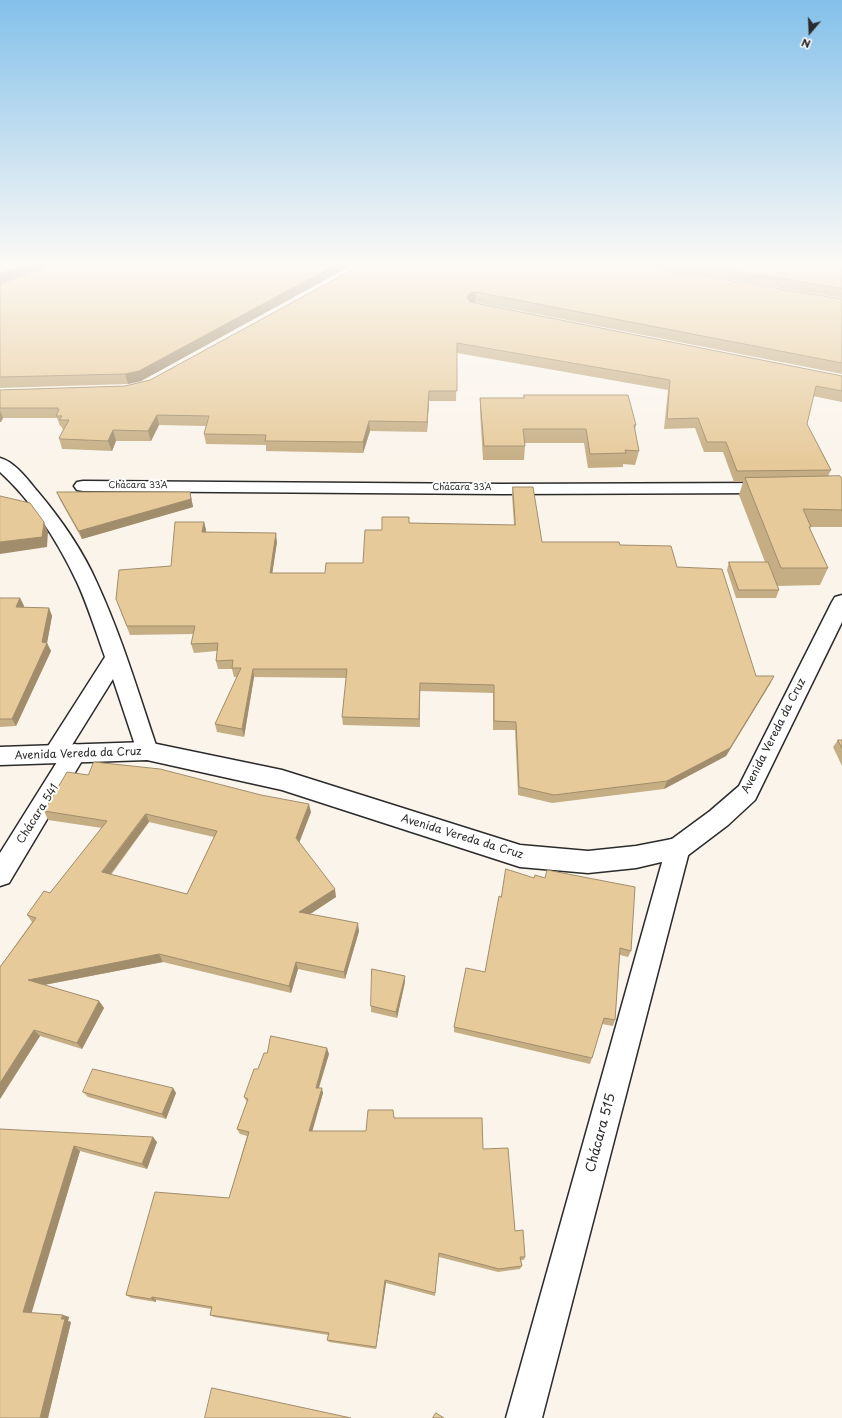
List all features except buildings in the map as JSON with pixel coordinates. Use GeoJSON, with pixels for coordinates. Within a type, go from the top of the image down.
{"type":"FeatureCollection","features":[{"type":"Feature","properties":{"kind":"street"},"geometry":{"type":"LineString","coordinates":[[0,463],[21,482],[56,529],[87,582],[116,657],[147,751]]}},
{"type":"Feature","properties":{"kind":"street","name":"Chácara 33A"},"geometry":{"type":"LineString","coordinates":[[83,486],[494,489],[786,488]]}},
{"type":"Feature","properties":{"kind":"street","name":"Avenida Vereda da Cruz"},"geometry":{"type":"LineString","coordinates":[[0,756],[147,751],[282,780],[520,856],[588,862],[636,857],[678,848],[719,818],[747,793],[842,602]]}},
{"type":"Feature","properties":{"kind":"street","name":"Chácara 541"},"geometry":{"type":"LineString","coordinates":[[0,875],[116,657]]}},
{"type":"Feature","properties":{"kind":"street","name":"Chácara 515"},"geometry":{"type":"LineString","coordinates":[[524,1418],[678,848]]}}]}
